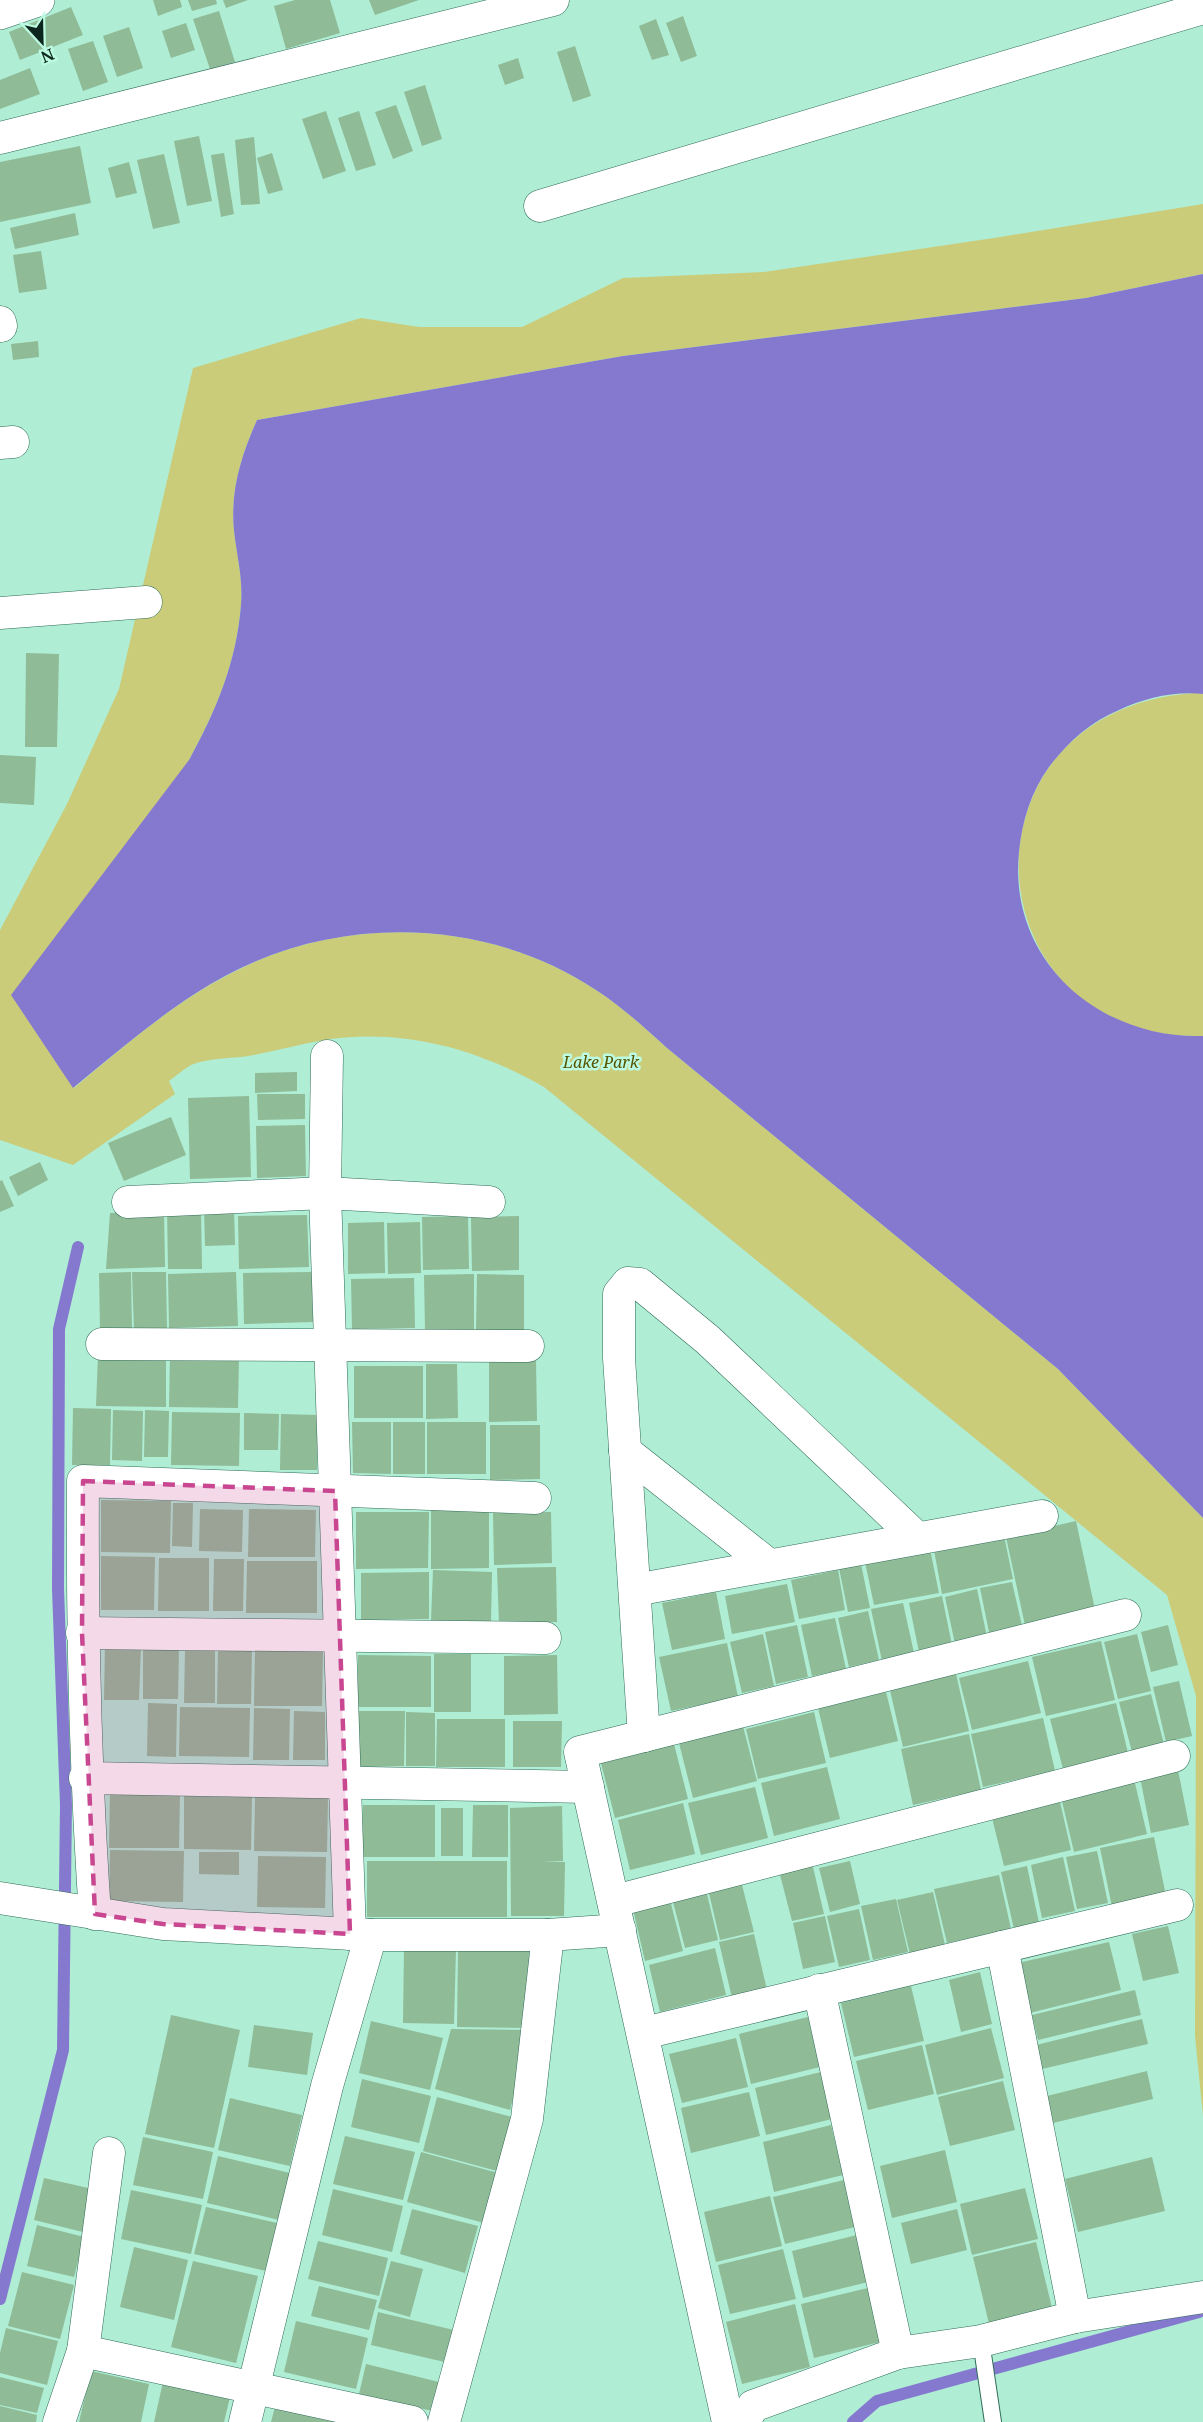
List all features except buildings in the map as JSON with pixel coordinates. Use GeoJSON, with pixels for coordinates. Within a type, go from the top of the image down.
{"type":"FeatureCollection","features":[{"type":"Feature","properties":{"kind":"street"},"geometry":{"type":"LineString","coordinates":[[0,13],[38,0]]}},
{"type":"Feature","properties":{"kind":"street"},"geometry":{"type":"LineString","coordinates":[[0,138],[553,0]]}},
{"type":"Feature","properties":{"kind":"street"},"geometry":{"type":"LineString","coordinates":[[540,206],[1203,8]]}},
{"type":"Feature","properties":{"kind":"street"},"geometry":{"type":"LineString","coordinates":[[0,613],[146,602]]}},
{"type":"Feature","properties":{"kind":"street"},"geometry":{"type":"LineString","coordinates":[[245,2422],[327,2085],[360,1934],[345,1783],[325,1193],[327,1056]]}},
{"type":"Feature","properties":{"kind":"street"},"geometry":{"type":"LineString","coordinates":[[129,1202],[325,1193],[489,1202]]}},
{"type":"Feature","properties":{"kind":"street"},"geometry":{"type":"LineString","coordinates":[[644,1736],[619,1358],[620,1294],[628,1283],[640,1284],[708,1340],[917,1538]]}},
{"type":"Feature","properties":{"kind":"street"},"geometry":{"type":"LineString","coordinates":[[102,1344],[528,1346]]}},
{"type":"Feature","properties":{"kind":"street"},"geometry":{"type":"LineString","coordinates":[[626,1451],[769,1565]]}},
{"type":"Feature","properties":{"kind":"street"},"geometry":{"type":"LineString","coordinates":[[94,1914],[86,1778],[82,1633],[83,1481],[535,1498]]}},
{"type":"Feature","properties":{"kind":"street"},"geometry":{"type":"LineString","coordinates":[[635,1590],[1042,1516]]}},
{"type":"Feature","properties":{"kind":"street"},"geometry":{"type":"LineString","coordinates":[[728,2422],[644,2033],[580,1752],[1125,1616]]}},
{"type":"Feature","properties":{"kind":"street"},"geometry":{"type":"LineString","coordinates":[[82,1633],[545,1638]]}},
{"type":"Feature","properties":{"kind":"street"},"geometry":{"type":"LineString","coordinates":[[0,1898],[163,1924],[360,1934],[548,1935],[1174,1756]]}},
{"type":"Feature","properties":{"kind":"street"},"geometry":{"type":"LineString","coordinates":[[86,1778],[588,1787]]}},
{"type":"Feature","properties":{"kind":"street"},"geometry":{"type":"LineString","coordinates":[[644,2033],[1177,1905]]}},
{"type":"Feature","properties":{"kind":"street"},"geometry":{"type":"LineString","coordinates":[[444,2422],[527,2119],[548,1935]]}},
{"type":"Feature","properties":{"kind":"street"},"geometry":{"type":"LineString","coordinates":[[1002,1947],[1075,2317]]}},
{"type":"Feature","properties":{"kind":"street"},"geometry":{"type":"LineString","coordinates":[[819,1990],[898,2353]]}},
{"type":"Feature","properties":{"kind":"street"},"geometry":{"type":"LineString","coordinates":[[59,2422],[83,2351],[109,2153]]}},
{"type":"Feature","properties":{"kind":"street"},"geometry":{"type":"LineString","coordinates":[[744,2422],[753,2406],[898,2353],[981,2341],[1075,2317],[1203,2297]]}},
{"type":"Feature","properties":{"kind":"street"},"geometry":{"type":"LineString","coordinates":[[83,2351],[254,2386],[412,2422]]}},
{"type":"Feature","properties":{"kind":"lane"},"geometry":{"type":"LineString","coordinates":[[981,2341],[993,2422]]}},
{"type":"Feature","properties":{"kind":"highlighted area"},"geometry":{"type":"Polygon","coordinates":[[[83,1481],[335,1491],[350,1934],[163,1924],[95,1914],[82,1633],[83,1481]]]}},
{"type":"Feature","properties":{"kind":"green space","name":"Lake Park"},"geometry":{"type":"Polygon","coordinates":[[[1203,204],[1203,274],[1086,298],[623,356],[257,420],[246,447],[235,488],[233,516],[241,594],[239,625],[230,665],[208,723],[189,760],[74,1088],[148,1027],[187,999],[228,975],[272,955],[318,941],[366,934],[414,933],[462,938],[509,949],[554,966],[615,1003],[1058,1369],[1203,1518],[1203,2116],[1195,2036],[1196,1696],[1167,1595],[544,1087],[493,1062],[467,1052],[414,1040],[358,1037],[311,1042],[254,1055],[191,1065],[169,1081],[175,1094],[73,1165],[0,1140],[0,930],[67,804],[119,689],[193,368],[361,318],[419,327],[522,327],[623,278],[764,272],[1203,204]]]}},
{"type":"Feature","properties":{"kind":"green space"},"geometry":{"type":"Polygon","coordinates":[[[1194,693],[1203,694],[1203,1036],[1126,1024],[1069,988],[1033,935],[1019,873],[1027,811],[1059,755],[1114,713],[1194,693]]]}},
{"type":"Feature","properties":{"kind":"shaded area"},"geometry":{"type":"Polygon","coordinates":[[[1203,274],[1203,694],[1160,696],[1108,715],[1080,734],[1056,758],[1037,786],[1025,818],[1019,852],[1019,891],[1028,927],[1045,959],[1068,986],[1096,1008],[1129,1024],[1165,1033],[1203,1036],[1203,1518],[1058,1369],[667,1048],[624,1010],[596,990],[554,966],[509,949],[462,938],[414,933],[365,934],[318,941],[271,955],[227,975],[187,999],[148,1027],[73,1088],[11,995],[189,760],[208,723],[224,685],[239,625],[241,594],[233,516],[235,488],[246,447],[257,420],[623,356],[1086,298],[1203,274]]]}},
{"type":"Feature","properties":{"kind":"waterway"},"geometry":{"type":"LineString","coordinates":[[0,2299],[63,2050],[66,1805],[58,1589],[59,1329],[78,1247]]}},
{"type":"Feature","properties":{"kind":"waterway"},"geometry":{"type":"LineString","coordinates":[[853,2422],[877,2401],[1199,2312]]}}]}
